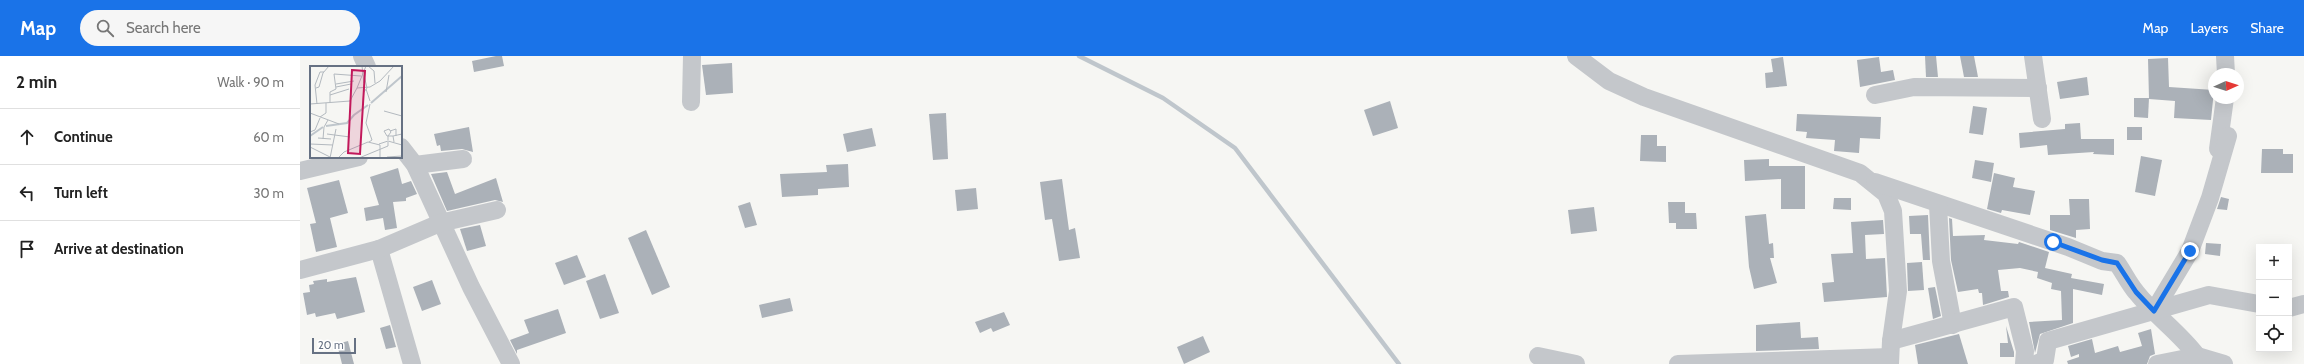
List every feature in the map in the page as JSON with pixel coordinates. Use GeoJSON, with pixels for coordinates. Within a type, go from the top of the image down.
{"type":"FeatureCollection","features":[{"type":"Feature","properties":{"kind":"street"},"geometry":{"type":"LineString","coordinates":[[362,56],[367,66]]}},
{"type":"Feature","properties":{"kind":"street"},"geometry":{"type":"LineString","coordinates":[[691,102],[692,56]]}},
{"type":"Feature","properties":{"kind":"street"},"geometry":{"type":"LineString","coordinates":[[1576,56],[1609,81],[1644,97],[1860,173],[1872,181],[1886,194],[1893,211],[1898,291],[1890,354]]}},
{"type":"Feature","properties":{"kind":"street"},"geometry":{"type":"LineString","coordinates":[[2033,56],[2042,118]]}},
{"type":"Feature","properties":{"kind":"street"},"geometry":{"type":"LineString","coordinates":[[2225,56],[2226,68]]}},
{"type":"Feature","properties":{"kind":"street"},"geometry":{"type":"LineString","coordinates":[[1875,95],[1914,87],[2038,88]]}},
{"type":"Feature","properties":{"kind":"street"},"geometry":{"type":"LineString","coordinates":[[2181,282],[2217,160],[2224,104]]}},
{"type":"Feature","properties":{"kind":"street"},"geometry":{"type":"LineString","coordinates":[[2154,311],[2190,251],[2210,198],[2228,136]]}},
{"type":"Feature","properties":{"kind":"street"},"geometry":{"type":"LineString","coordinates":[[402,148],[415,166],[440,223],[511,364]]}},
{"type":"Feature","properties":{"kind":"street"},"geometry":{"type":"LineString","coordinates":[[300,171],[355,158]]}},
{"type":"Feature","properties":{"kind":"street"},"geometry":{"type":"LineString","coordinates":[[415,166],[463,159]]}},
{"type":"Feature","properties":{"kind":"street"},"geometry":{"type":"LineString","coordinates":[[1872,181],[1938,205],[2068,247],[2102,260],[2117,263],[2136,292],[2154,311],[2172,326],[2197,356]]}},
{"type":"Feature","properties":{"kind":"street"},"geometry":{"type":"LineString","coordinates":[[1938,205],[1941,261],[1953,325]]}},
{"type":"Feature","properties":{"kind":"street"},"geometry":{"type":"LineString","coordinates":[[300,270],[379,249],[440,223],[497,210]]}},
{"type":"Feature","properties":{"kind":"street"},"geometry":{"type":"LineString","coordinates":[[379,249],[412,364]]}},
{"type":"Feature","properties":{"kind":"street"},"geometry":{"type":"LineString","coordinates":[[1678,364],[1791,362],[1890,354],[1953,325],[2014,307],[2028,361],[2045,360],[2048,342],[2209,295],[2256,303]]}},
{"type":"Feature","properties":{"kind":"street"},"geometry":{"type":"LineString","coordinates":[[2292,307],[2304,304]]}},
{"type":"Feature","properties":{"kind":"street"},"geometry":{"type":"LineString","coordinates":[[1538,356],[1576,364]]}},
{"type":"Feature","properties":{"kind":"street"},"geometry":{"type":"LineString","coordinates":[[2157,364],[2197,356],[2224,364]]}},
{"type":"Feature","properties":{"kind":"building"},"geometry":{"type":"Polygon","coordinates":[[[502,56],[504,66],[474,72],[472,61],[502,56]]]}},
{"type":"Feature","properties":{"kind":"building"},"geometry":{"type":"Polygon","coordinates":[[[1925,56],[1936,56],[1938,77],[1926,77],[1925,56]]]}},
{"type":"Feature","properties":{"kind":"building"},"geometry":{"type":"Polygon","coordinates":[[[1960,56],[1974,56],[1978,77],[1964,77],[1960,56]]]}},
{"type":"Feature","properties":{"kind":"building"},"geometry":{"type":"Polygon","coordinates":[[[1783,57],[1787,86],[1766,88],[1765,73],[1773,72],[1771,59],[1783,57]]]}},
{"type":"Feature","properties":{"kind":"building"},"geometry":{"type":"Polygon","coordinates":[[[1879,57],[1881,72],[1893,70],[1895,80],[1860,87],[1857,60],[1879,57]]]}},
{"type":"Feature","properties":{"kind":"building"},"geometry":{"type":"Polygon","coordinates":[[[2168,58],[2169,87],[2208,90],[2208,104],[2213,104],[2211,120],[2174,118],[2175,101],[2149,99],[2148,59],[2168,58]]]}},
{"type":"Feature","properties":{"kind":"building"},"geometry":{"type":"Polygon","coordinates":[[[732,63],[733,93],[706,95],[702,65],[732,63]]]}},
{"type":"Feature","properties":{"kind":"building"},"geometry":{"type":"Polygon","coordinates":[[[2087,77],[2089,95],[2060,99],[2057,82],[2087,77]]]}},
{"type":"Feature","properties":{"kind":"building"},"geometry":{"type":"Polygon","coordinates":[[[2134,98],[2149,98],[2148,118],[2134,117],[2134,98]]]}},
{"type":"Feature","properties":{"kind":"building"},"geometry":{"type":"Polygon","coordinates":[[[1390,101],[1398,128],[1373,136],[1364,110],[1390,101]]]}},
{"type":"Feature","properties":{"kind":"building"},"geometry":{"type":"Polygon","coordinates":[[[1973,106],[1987,108],[1983,135],[1969,133],[1973,106]]]}},
{"type":"Feature","properties":{"kind":"building"},"geometry":{"type":"Polygon","coordinates":[[[946,113],[948,159],[933,160],[929,114],[946,113]]]}},
{"type":"Feature","properties":{"kind":"building"},"geometry":{"type":"Polygon","coordinates":[[[1797,114],[1881,117],[1880,139],[1860,138],[1859,153],[1834,151],[1835,140],[1806,138],[1807,132],[1796,131],[1797,114]]]}},
{"type":"Feature","properties":{"kind":"building"},"geometry":{"type":"Polygon","coordinates":[[[2080,123],[2081,139],[2114,139],[2114,155],[2093,154],[2094,152],[2048,155],[2047,145],[2020,148],[2019,133],[2065,129],[2065,124],[2080,123]]]}},
{"type":"Feature","properties":{"kind":"building"},"geometry":{"type":"Polygon","coordinates":[[[469,127],[473,152],[462,149],[441,151],[440,145],[437,146],[434,134],[469,127]]]}},
{"type":"Feature","properties":{"kind":"building"},"geometry":{"type":"Polygon","coordinates":[[[2127,127],[2142,127],[2142,140],[2127,140],[2127,127]]]}},
{"type":"Feature","properties":{"kind":"building"},"geometry":{"type":"Polygon","coordinates":[[[872,128],[876,146],[847,152],[843,134],[872,128]]]}},
{"type":"Feature","properties":{"kind":"building"},"geometry":{"type":"Polygon","coordinates":[[[1641,135],[1657,135],[1657,146],[1666,146],[1666,162],[1640,161],[1641,135]]]}},
{"type":"Feature","properties":{"kind":"building"},"geometry":{"type":"Polygon","coordinates":[[[2262,149],[2283,149],[2283,154],[2293,154],[2293,173],[2261,173],[2262,149]]]}},
{"type":"Feature","properties":{"kind":"building"},"geometry":{"type":"Polygon","coordinates":[[[2141,156],[2162,160],[2155,196],[2135,192],[2141,156]]]}},
{"type":"Feature","properties":{"kind":"building"},"geometry":{"type":"Polygon","coordinates":[[[1769,159],[1769,166],[1805,166],[1805,209],[1781,209],[1781,179],[1745,181],[1744,160],[1769,159]]]}},
{"type":"Feature","properties":{"kind":"building"},"geometry":{"type":"Polygon","coordinates":[[[1975,160],[1994,163],[1991,182],[1972,178],[1975,160]]]}},
{"type":"Feature","properties":{"kind":"building"},"geometry":{"type":"Polygon","coordinates":[[[848,164],[849,187],[818,189],[818,195],[782,197],[780,174],[827,172],[826,165],[848,164]]]}},
{"type":"Feature","properties":{"kind":"building"},"geometry":{"type":"Polygon","coordinates":[[[398,168],[402,184],[411,181],[417,194],[406,198],[406,201],[393,202],[397,228],[385,230],[383,218],[366,221],[364,208],[379,205],[370,177],[398,168]]]}},
{"type":"Feature","properties":{"kind":"building"},"geometry":{"type":"Polygon","coordinates":[[[447,172],[455,194],[496,178],[503,202],[495,200],[447,211],[431,174],[447,172]]]}},
{"type":"Feature","properties":{"kind":"building"},"geometry":{"type":"Polygon","coordinates":[[[1994,173],[2015,178],[2013,187],[2035,191],[2030,215],[2002,210],[2001,213],[1987,209],[1994,173]]]}},
{"type":"Feature","properties":{"kind":"building"},"geometry":{"type":"Polygon","coordinates":[[[1062,179],[1069,230],[1075,228],[1080,258],[1059,261],[1052,219],[1045,220],[1040,182],[1062,179]]]}},
{"type":"Feature","properties":{"kind":"building"},"geometry":{"type":"Polygon","coordinates":[[[339,180],[348,213],[330,218],[337,247],[316,252],[310,224],[316,223],[307,188],[339,180]]]}},
{"type":"Feature","properties":{"kind":"building"},"geometry":{"type":"Polygon","coordinates":[[[976,188],[978,209],[957,211],[955,190],[976,188]]]}},
{"type":"Feature","properties":{"kind":"building"},"geometry":{"type":"Polygon","coordinates":[[[2221,197],[2229,199],[2227,210],[2217,209],[2221,197]]]}},
{"type":"Feature","properties":{"kind":"building"},"geometry":{"type":"Polygon","coordinates":[[[1834,198],[1851,198],[1851,210],[1833,209],[1834,198]]]}},
{"type":"Feature","properties":{"kind":"building"},"geometry":{"type":"Polygon","coordinates":[[[2069,199],[2089,199],[2090,229],[2076,230],[2076,238],[2050,230],[2050,215],[2070,215],[2069,199]]]}},
{"type":"Feature","properties":{"kind":"building"},"geometry":{"type":"Polygon","coordinates":[[[750,202],[757,225],[745,228],[738,206],[750,202]]]}},
{"type":"Feature","properties":{"kind":"building"},"geometry":{"type":"Polygon","coordinates":[[[1668,202],[1685,202],[1685,213],[1696,213],[1697,229],[1676,229],[1676,223],[1669,223],[1668,202]]]}},
{"type":"Feature","properties":{"kind":"building"},"geometry":{"type":"Polygon","coordinates":[[[1594,207],[1597,231],[1571,234],[1568,210],[1594,207]]]}},
{"type":"Feature","properties":{"kind":"building"},"geometry":{"type":"Polygon","coordinates":[[[1766,214],[1769,244],[1773,243],[1774,258],[1770,258],[1777,283],[1754,289],[1749,267],[1745,216],[1766,214]]]}},
{"type":"Feature","properties":{"kind":"building"},"geometry":{"type":"Polygon","coordinates":[[[1928,215],[1930,260],[1923,260],[1921,234],[1910,234],[1909,216],[1928,215]]]}},
{"type":"Feature","properties":{"kind":"building"},"geometry":{"type":"Polygon","coordinates":[[[1949,218],[1952,219],[1953,236],[1985,235],[1984,240],[2018,244],[2019,242],[2049,252],[2045,268],[2072,274],[2071,278],[2104,284],[2102,295],[2073,289],[2073,323],[2040,334],[2035,353],[2029,322],[2062,320],[2061,291],[2051,289],[2052,283],[2037,278],[2038,272],[2020,268],[1998,270],[2001,291],[2008,291],[2009,297],[1983,305],[1982,293],[1979,293],[1978,289],[1958,292],[1951,260],[1949,218]]]}},
{"type":"Feature","properties":{"kind":"building"},"geometry":{"type":"Polygon","coordinates":[[[1883,220],[1884,234],[1865,235],[1866,259],[1885,258],[1887,297],[1824,302],[1822,283],[1834,282],[1831,254],[1853,253],[1851,222],[1883,220]]]}},
{"type":"Feature","properties":{"kind":"building"},"geometry":{"type":"Polygon","coordinates":[[[480,225],[486,246],[467,251],[460,229],[480,225]]]}},
{"type":"Feature","properties":{"kind":"building"},"geometry":{"type":"Polygon","coordinates":[[[646,230],[670,287],[652,295],[628,238],[646,230]]]}},
{"type":"Feature","properties":{"kind":"building"},"geometry":{"type":"Polygon","coordinates":[[[2206,243],[2221,244],[2220,256],[2205,254],[2206,243]]]}},
{"type":"Feature","properties":{"kind":"building"},"geometry":{"type":"Polygon","coordinates":[[[577,255],[586,277],[564,285],[555,263],[577,255]]]}},
{"type":"Feature","properties":{"kind":"building"},"geometry":{"type":"Polygon","coordinates":[[[1922,262],[1924,290],[1908,291],[1907,263],[1922,262]]]}},
{"type":"Feature","properties":{"kind":"building"},"geometry":{"type":"Polygon","coordinates":[[[605,274],[619,313],[600,319],[586,281],[605,274]]]}},
{"type":"Feature","properties":{"kind":"building"},"geometry":{"type":"Polygon","coordinates":[[[356,277],[365,312],[337,319],[335,313],[316,317],[315,313],[307,315],[303,293],[310,292],[309,285],[314,284],[313,281],[327,279],[327,282],[356,277]]]}},
{"type":"Feature","properties":{"kind":"building"},"geometry":{"type":"Polygon","coordinates":[[[432,280],[441,304],[422,311],[413,287],[432,280]]]}},
{"type":"Feature","properties":{"kind":"building"},"geometry":{"type":"Polygon","coordinates":[[[1935,287],[1941,316],[1933,319],[1928,288],[1935,287]]]}},
{"type":"Feature","properties":{"kind":"building"},"geometry":{"type":"Polygon","coordinates":[[[790,298],[793,311],[762,318],[759,305],[790,298]]]}},
{"type":"Feature","properties":{"kind":"building"},"geometry":{"type":"Polygon","coordinates":[[[558,309],[566,333],[517,350],[517,354],[510,340],[529,333],[524,320],[558,309]]]}},
{"type":"Feature","properties":{"kind":"building"},"geometry":{"type":"Polygon","coordinates":[[[1004,312],[1010,325],[993,332],[991,328],[980,333],[975,322],[1004,312]]]}},
{"type":"Feature","properties":{"kind":"building"},"geometry":{"type":"Polygon","coordinates":[[[1800,322],[1801,338],[1818,337],[1819,349],[1756,351],[1756,325],[1800,322]]]}},
{"type":"Feature","properties":{"kind":"building"},"geometry":{"type":"Polygon","coordinates":[[[390,325],[396,347],[386,349],[380,328],[390,325]]]}},
{"type":"Feature","properties":{"kind":"building"},"geometry":{"type":"Polygon","coordinates":[[[2006,326],[2014,352],[2014,357],[2000,357],[2000,343],[2008,343],[2006,326]]]}},
{"type":"Feature","properties":{"kind":"building"},"geometry":{"type":"Polygon","coordinates":[[[2151,329],[2155,354],[2150,356],[2147,364],[2068,364],[2067,361],[2079,357],[2079,354],[2071,357],[2068,346],[2092,339],[2095,353],[2118,346],[2120,352],[2142,346],[2138,333],[2151,329]]]}},
{"type":"Feature","properties":{"kind":"building"},"geometry":{"type":"Polygon","coordinates":[[[1959,334],[1968,364],[1918,364],[1915,345],[1959,334]]]}},
{"type":"Feature","properties":{"kind":"building"},"geometry":{"type":"Polygon","coordinates":[[[1203,336],[1210,352],[1184,364],[1177,347],[1203,336]]]}},
{"type":"Feature","properties":{"kind":"building"},"geometry":{"type":"Polygon","coordinates":[[[348,341],[354,364],[342,364],[337,344],[348,341]]]}},
{"type":"Feature","properties":{"kind":"waterway"},"geometry":{"type":"LineString","coordinates":[[1079,56],[1163,98],[1235,148],[1399,364]]}},
{"type":"Feature","properties":{"kind":"route"},"geometry":{"type":"LineString","coordinates":[[2053,242],[2102,260],[2117,263],[2136,292],[2154,311],[2190,251]]}}]}
